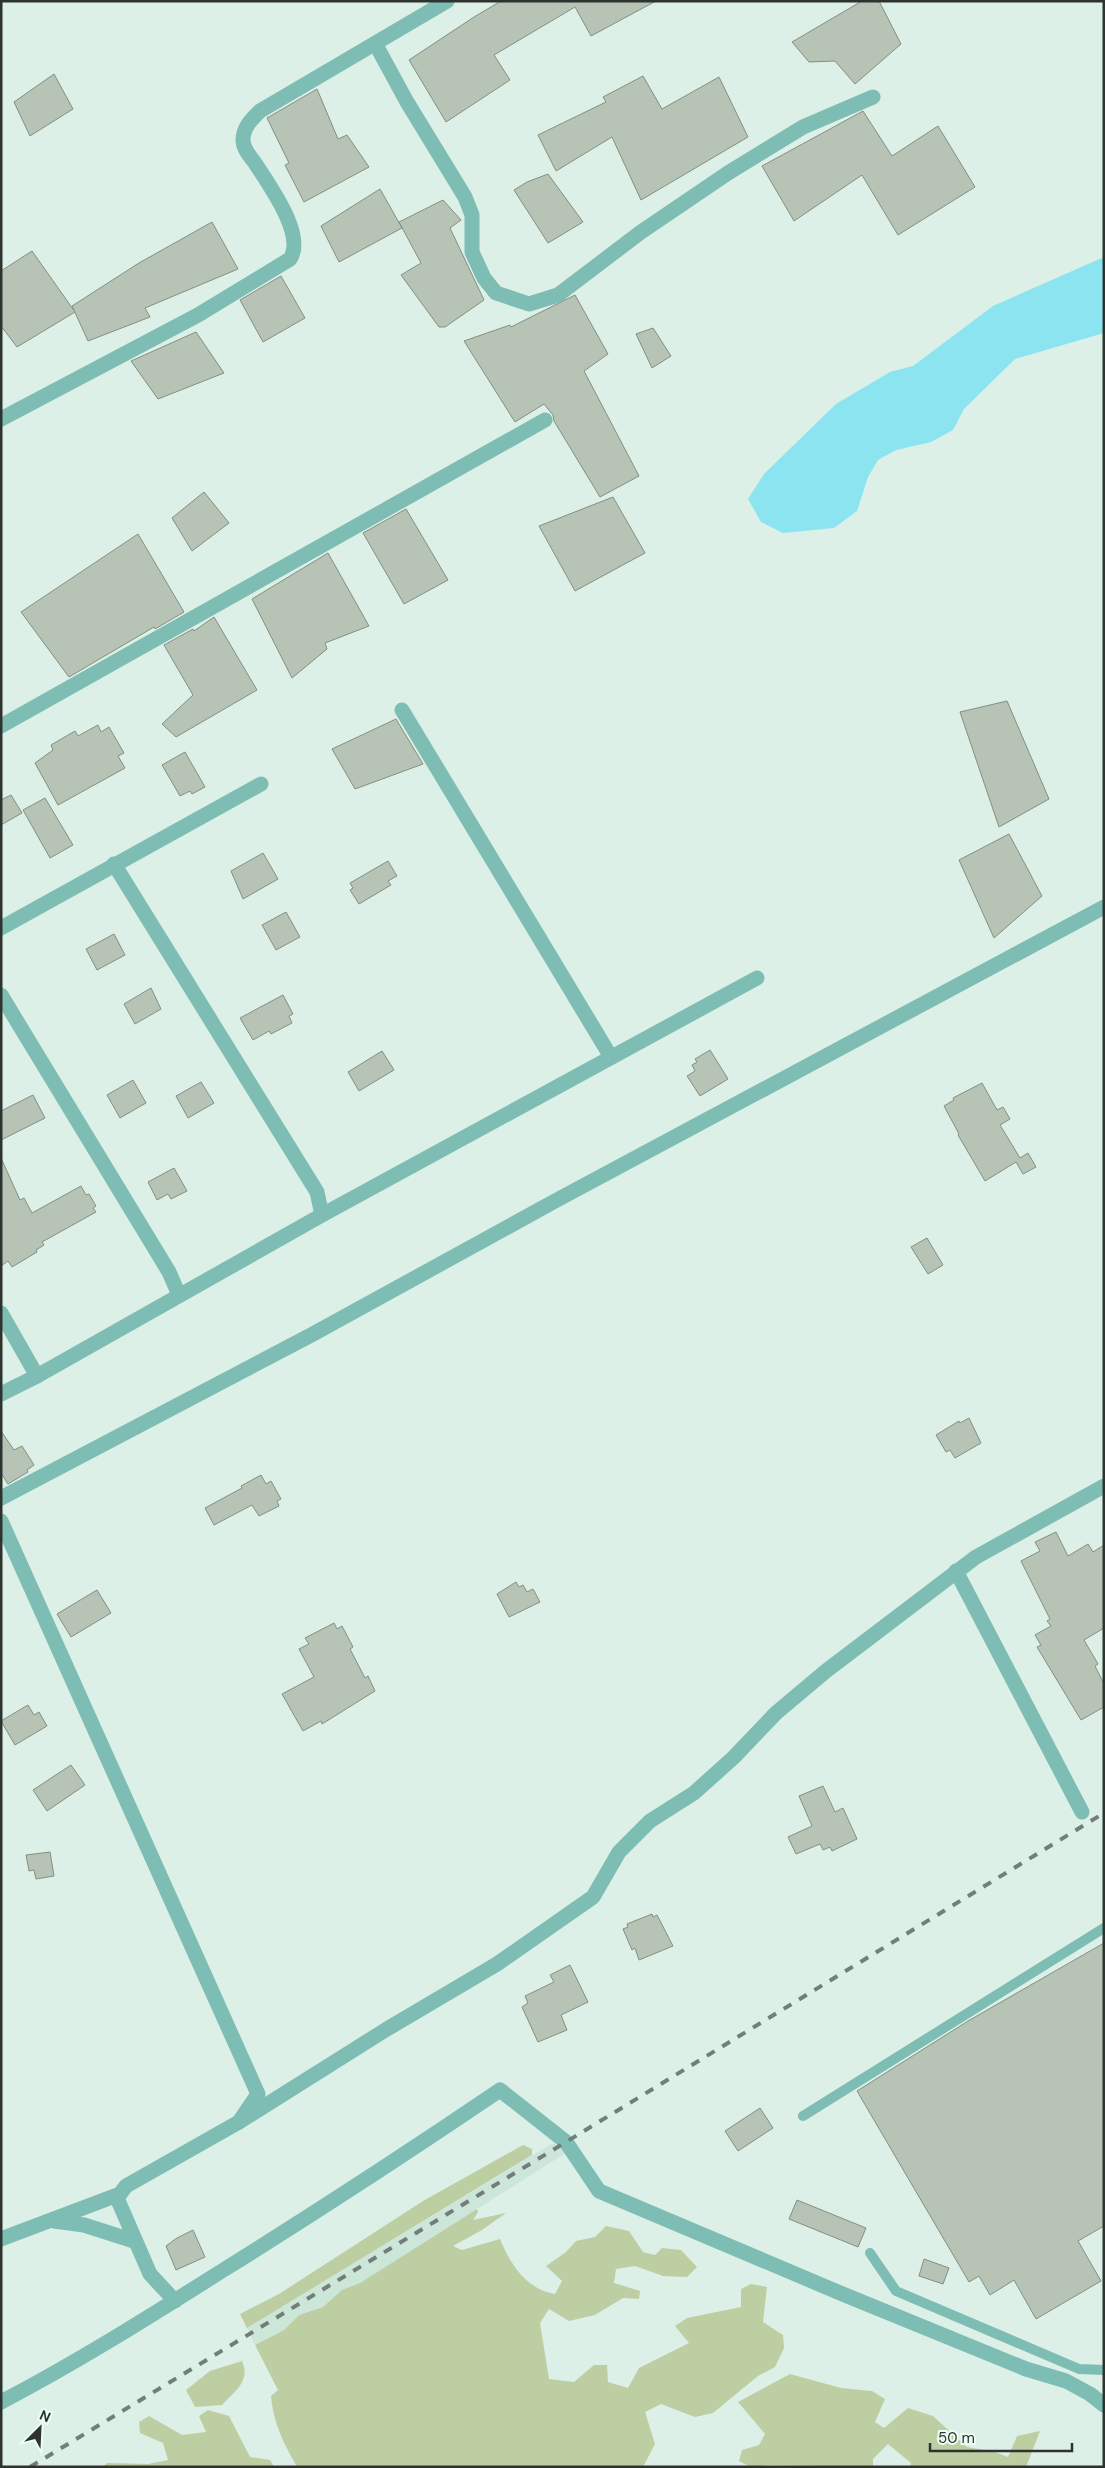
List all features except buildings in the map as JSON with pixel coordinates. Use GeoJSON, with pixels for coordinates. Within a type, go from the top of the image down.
{"type":"FeatureCollection","features":[{"type":"Feature","properties":{"kind":"street"},"geometry":{"type":"LineString","coordinates":[[1,419],[198,315],[290,259],[294,252],[295,243],[293,230],[268,184],[245,149],[243,142],[244,130],[260,111],[376,45],[446,1]]}},
{"type":"Feature","properties":{"kind":"street"},"geometry":{"type":"LineString","coordinates":[[376,45],[407,102],[465,197],[472,215],[472,252],[484,278],[496,293],[528,304],[558,295],[641,232],[728,173],[803,127],[874,97]]}},
{"type":"Feature","properties":{"kind":"street"},"geometry":{"type":"LineString","coordinates":[[1,726],[545,420]]}},
{"type":"Feature","properties":{"kind":"street"},"geometry":{"type":"LineString","coordinates":[[402,710],[611,1057]]}},
{"type":"Feature","properties":{"kind":"street"},"geometry":{"type":"LineString","coordinates":[[1,928],[261,784]]}},
{"type":"Feature","properties":{"kind":"street"},"geometry":{"type":"LineString","coordinates":[[114,864],[317,1192],[322,1215]]}},
{"type":"Feature","properties":{"kind":"street"},"geometry":{"type":"LineString","coordinates":[[1,1498],[314,1334],[555,1200],[1104,907]]}},
{"type":"Feature","properties":{"kind":"street"},"geometry":{"type":"LineString","coordinates":[[1,1394],[37,1376],[322,1215],[757,978]]}},
{"type":"Feature","properties":{"kind":"street"},"geometry":{"type":"LineString","coordinates":[[1,995],[169,1272],[179,1295]]}},
{"type":"Feature","properties":{"kind":"street"},"geometry":{"type":"LineString","coordinates":[[1,1313],[37,1376]]}},
{"type":"Feature","properties":{"kind":"street"},"geometry":{"type":"LineString","coordinates":[[175,2301],[150,2274],[134,2241],[117,2198],[126,2186],[239,2122],[387,2029],[497,1964],[593,1897],[619,1852],[650,1821],[694,1793],[797,1695],[976,1557],[1104,1486]]}},
{"type":"Feature","properties":{"kind":"street"},"geometry":{"type":"LineString","coordinates":[[1,1521],[258,2094],[239,2122]]}},
{"type":"Feature","properties":{"kind":"street"},"geometry":{"type":"LineString","coordinates":[[956,1572],[1082,1812]]}},
{"type":"Feature","properties":{"kind":"street"},"geometry":{"type":"LineString","coordinates":[[1,2402],[43,2380],[175,2301],[362,2183],[500,2090],[566,2142],[600,2191],[854,2299],[1026,2369],[1066,2381],[1090,2394],[1104,2405]]}},
{"type":"Feature","properties":{"kind":"street"},"geometry":{"type":"LineString","coordinates":[[1,2239],[120,2194]]}},
{"type":"Feature","properties":{"kind":"street"},"geometry":{"type":"LineString","coordinates":[[50,2221],[84,2225],[134,2241]]}},
{"type":"Feature","properties":{"kind":"lane"},"geometry":{"type":"LineString","coordinates":[[803,2116],[1104,1928]]}},
{"type":"Feature","properties":{"kind":"lane"},"geometry":{"type":"LineString","coordinates":[[870,2253],[896,2291],[1079,2370],[1104,2370]]}},
{"type":"Feature","properties":{"kind":"shaded area"},"geometry":{"type":"Polygon","coordinates":[[[553,2143],[569,2151],[360,2283],[342,2290],[323,2307],[299,2315],[284,2330],[255,2345],[247,2328],[553,2143]]]}},
{"type":"Feature","properties":{"kind":"green space"},"geometry":{"type":"Polygon","coordinates":[[[523,2145],[532,2149],[532,2155],[247,2328],[240,2314],[279,2294],[423,2201],[523,2145]]]}},
{"type":"Feature","properties":{"kind":"green space"},"geometry":{"type":"Polygon","coordinates":[[[477,2209],[478,2212],[473,2220],[506,2213],[482,2230],[453,2246],[462,2250],[500,2239],[515,2267],[528,2281],[536,2287],[555,2294],[562,2281],[546,2266],[566,2252],[576,2241],[595,2237],[606,2226],[629,2231],[643,2252],[655,2255],[662,2248],[681,2250],[697,2267],[687,2277],[663,2276],[635,2266],[616,2269],[614,2283],[640,2291],[639,2299],[623,2298],[595,2315],[569,2321],[549,2309],[540,2323],[549,2379],[574,2382],[594,2365],[607,2365],[608,2382],[628,2388],[639,2368],[689,2343],[675,2326],[687,2318],[741,2307],[741,2289],[751,2284],[767,2287],[763,2322],[783,2335],[784,2348],[775,2367],[758,2376],[713,2413],[695,2417],[661,2404],[645,2412],[655,2444],[643,2467],[297,2467],[284,2442],[274,2415],[271,2396],[278,2390],[255,2345],[284,2330],[299,2315],[323,2307],[342,2290],[360,2283],[477,2209]]]}},
{"type":"Feature","properties":{"kind":"green space"},"geometry":{"type":"Polygon","coordinates":[[[242,2361],[244,2368],[243,2380],[222,2405],[195,2407],[186,2390],[210,2371],[242,2361]]]}},
{"type":"Feature","properties":{"kind":"green space"},"geometry":{"type":"Polygon","coordinates":[[[790,2374],[841,2388],[872,2391],[885,2399],[875,2422],[884,2428],[908,2408],[933,2416],[967,2447],[995,2452],[1008,2457],[1017,2436],[1040,2431],[1026,2467],[910,2467],[911,2463],[888,2444],[873,2459],[873,2467],[770,2465],[751,2467],[739,2461],[742,2450],[759,2445],[765,2434],[738,2402],[790,2374]]]}},
{"type":"Feature","properties":{"kind":"green space"},"geometry":{"type":"Polygon","coordinates":[[[208,2410],[229,2416],[250,2457],[270,2460],[274,2467],[103,2467],[107,2463],[148,2464],[168,2460],[163,2443],[140,2433],[139,2422],[149,2416],[182,2435],[206,2432],[199,2416],[208,2410]]]}},
{"type":"Feature","properties":{"kind":"water"},"geometry":{"type":"Polygon","coordinates":[[[1104,257],[1104,333],[1015,359],[964,409],[953,430],[931,442],[896,450],[878,460],[868,477],[857,511],[834,528],[783,533],[761,522],[748,499],[764,474],[836,404],[890,372],[913,366],[993,306],[1104,257]]]}},
{"type":"Feature","properties":{"kind":"railway"},"geometry":{"type":"LineString","coordinates":[[30,2467],[1104,1813]]}}]}
